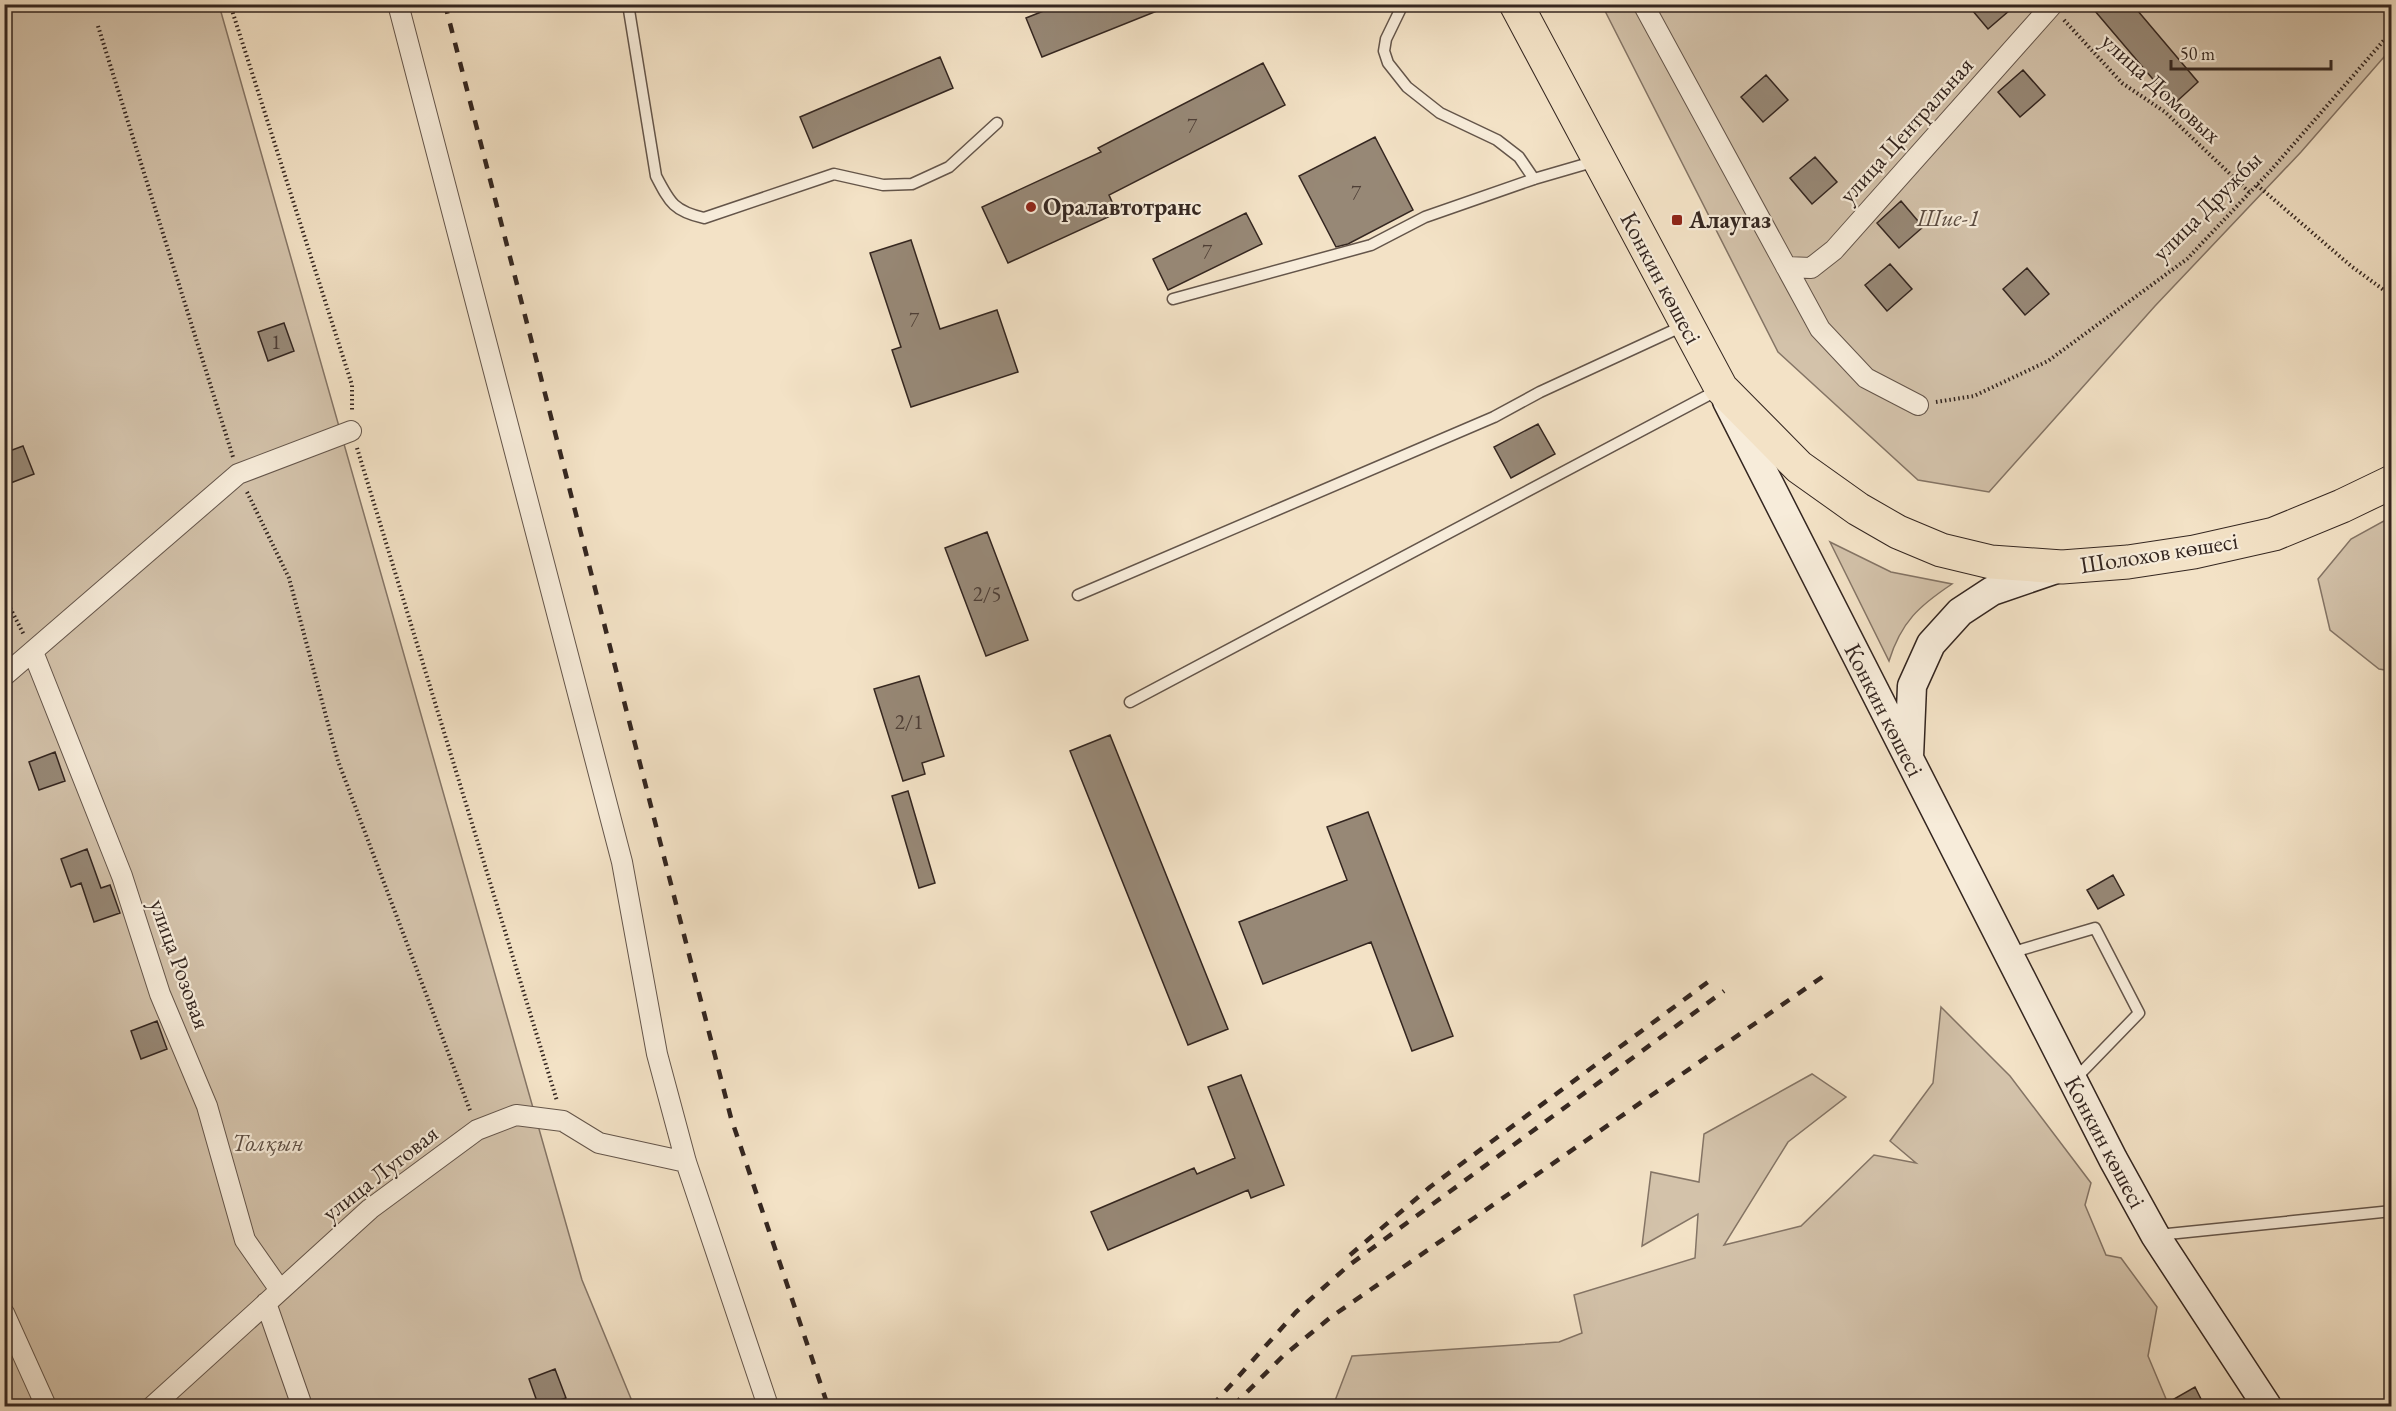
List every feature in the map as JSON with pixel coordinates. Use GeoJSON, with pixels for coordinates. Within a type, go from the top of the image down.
{"type":"FeatureCollection","features":[{"type":"Feature","properties":{"kind":"highway","name":"Конкин көшесі"},"geometry":{"type":"LineString","coordinates":[[1516,4],[1721,388]]}},
{"type":"Feature","properties":{"kind":"highway","name":"Шолохов көшесі"},"geometry":{"type":"LineString","coordinates":[[1721,388],[1799,467],[1858,509],[1898,532],[1941,550],[1991,562],[2062,567],[2128,562],[2194,552],[2274,534],[2342,506],[2391,482]]}},
{"type":"Feature","properties":{"kind":"main road","name":"Конкин көшесі"},"geometry":{"type":"LineString","coordinates":[[1721,388],[2072,1081],[2155,1235],[2267,1407]]}},
{"type":"Feature","properties":{"kind":"main road"},"geometry":{"type":"LineString","coordinates":[[1909,759],[1912,686],[1931,644],[1960,612],[1992,591],[2062,567]]}},
{"type":"Feature","properties":{"kind":"street"},"geometry":{"type":"LineString","coordinates":[[398,4],[622,862],[657,1054],[686,1162],[768,1407]]}},
{"type":"Feature","properties":{"kind":"street"},"geometry":{"type":"LineString","coordinates":[[1643,4],[1820,329],[1866,378],[1918,405]]}},
{"type":"Feature","properties":{"kind":"street","name":"улица Центральная"},"geometry":{"type":"LineString","coordinates":[[1786,267],[1811,268],[1834,250],[2052,6]]}},
{"type":"Feature","properties":{"kind":"street"},"geometry":{"type":"LineString","coordinates":[[4,676],[238,474],[351,432]]}},
{"type":"Feature","properties":{"kind":"street","name":"улица Розовая"},"geometry":{"type":"LineString","coordinates":[[33,652],[122,876],[160,994],[207,1106],[245,1240],[273,1296],[302,1407]]}},
{"type":"Feature","properties":{"kind":"street","name":"улица Луговая"},"geometry":{"type":"LineString","coordinates":[[153,1407],[370,1209],[477,1130],[516,1115],[563,1121],[599,1143],[686,1162]]}},
{"type":"Feature","properties":{"kind":"street"},"geometry":{"type":"LineString","coordinates":[[4,1312],[46,1407]]}},
{"type":"Feature","properties":{"kind":"lane"},"geometry":{"type":"LineString","coordinates":[[628,4],[656,176],[667,198],[683,213],[704,218],[834,174],[883,185],[912,183],[949,167],[997,123]]}},
{"type":"Feature","properties":{"kind":"lane"},"geometry":{"type":"LineString","coordinates":[[1403,4],[1386,39],[1384,51],[1388,63],[1407,87],[1440,113],[1497,140],[1519,157],[1534,179]]}},
{"type":"Feature","properties":{"kind":"lane"},"geometry":{"type":"LineString","coordinates":[[1173,298],[1371,245],[1425,217],[1534,179],[1599,160]]}},
{"type":"Feature","properties":{"kind":"lane"},"geometry":{"type":"LineString","coordinates":[[1078,595],[1494,417],[1540,392],[1686,324]]}},
{"type":"Feature","properties":{"kind":"lane"},"geometry":{"type":"LineString","coordinates":[[1130,702],[1721,388]]}},
{"type":"Feature","properties":{"kind":"lane"},"geometry":{"type":"LineString","coordinates":[[2008,954],[2095,928],[2139,1013],[2072,1081]]}},
{"type":"Feature","properties":{"kind":"lane"},"geometry":{"type":"LineString","coordinates":[[2155,1235],[2391,1211]]}},
{"type":"Feature","properties":{"kind":"path"},"geometry":{"type":"LineString","coordinates":[[230,4],[352,385],[351,432],[563,1121]]}},
{"type":"Feature","properties":{"kind":"path"},"geometry":{"type":"LineString","coordinates":[[2384,4],[2391,12]]}},
{"type":"Feature","properties":{"kind":"path","name":"улица Домовых"},"geometry":{"type":"LineString","coordinates":[[2052,6],[2122,83],[2166,112],[2249,193]]}},
{"type":"Feature","properties":{"kind":"path"},"geometry":{"type":"LineString","coordinates":[[98,26],[238,474],[289,578],[338,761],[477,1130]]}},
{"type":"Feature","properties":{"kind":"path","name":"улица Дружбы"},"geometry":{"type":"LineString","coordinates":[[1918,405],[1974,396],[2048,361],[2187,259],[2249,193],[2391,31]]}},
{"type":"Feature","properties":{"kind":"path"},"geometry":{"type":"LineString","coordinates":[[2257,184],[2300,224],[2391,296]]}},
{"type":"Feature","properties":{"kind":"path"},"geometry":{"type":"LineString","coordinates":[[4,596],[33,652]]}},
{"type":"Feature","properties":{"kind":"green space","name":"Толқын"},"geometry":{"type":"Polygon","coordinates":[[[5,5],[219,5],[582,1280],[634,1406],[5,1406],[5,5]]]}},
{"type":"Feature","properties":{"kind":"green space","name":"Шие-1"},"geometry":{"type":"Polygon","coordinates":[[[1602,5],[2391,5],[2391,49],[2301,152],[2155,306],[1989,492],[1918,480],[1778,352],[1602,5]]]}},
{"type":"Feature","properties":{"kind":"green space"},"geometry":{"type":"Polygon","coordinates":[[[2391,517],[2391,671],[2379,669],[2330,630],[2318,579],[2351,539],[2391,517]]]}},
{"type":"Feature","properties":{"kind":"green space"},"geometry":{"type":"Polygon","coordinates":[[[1830,542],[1891,572],[1952,584],[1913,616],[1899,636],[1889,661],[1830,542]]]}},
{"type":"Feature","properties":{"kind":"green space"},"geometry":{"type":"Polygon","coordinates":[[[1941,1007],[2010,1076],[2091,1183],[2085,1205],[2106,1255],[2121,1258],[2157,1307],[2148,1356],[2169,1406],[1333,1406],[1352,1356],[1559,1342],[1582,1333],[1574,1295],[1695,1258],[1698,1214],[1642,1246],[1651,1172],[1699,1182],[1704,1134],[1812,1074],[1846,1097],[1788,1142],[1724,1245],[1801,1226],[1874,1155],[1916,1163],[1890,1141],[1933,1083],[1941,1007]]]}},
{"type":"Feature","properties":{"kind":"building"},"geometry":{"type":"Polygon","coordinates":[[[1061,4],[1172,5],[1042,57],[1026,18],[1061,4]]]}},
{"type":"Feature","properties":{"kind":"building"},"geometry":{"type":"Polygon","coordinates":[[[1967,4],[2017,4],[1988,29],[1967,4]]]}},
{"type":"Feature","properties":{"kind":"building"},"geometry":{"type":"Polygon","coordinates":[[[2089,4],[2132,4],[2198,82],[2174,104],[2089,4]]]}},
{"type":"Feature","properties":{"kind":"building"},"geometry":{"type":"Polygon","coordinates":[[[940,57],[953,88],[813,148],[800,117],[940,57]]]}},
{"type":"Feature","properties":{"kind":"building"},"geometry":{"type":"Polygon","coordinates":[[[1263,63],[1285,105],[1109,195],[1117,213],[1008,263],[982,207],[1101,152],[1098,148],[1263,63]]]}},
{"type":"Feature","properties":{"kind":"building"},"geometry":{"type":"Polygon","coordinates":[[[2023,70],[2045,95],[2020,117],[1998,92],[2023,70]]]}},
{"type":"Feature","properties":{"kind":"building"},"geometry":{"type":"Polygon","coordinates":[[[1766,75],[1788,100],[1763,122],[1741,97],[1766,75]]]}},
{"type":"Feature","properties":{"kind":"building"},"geometry":{"type":"Polygon","coordinates":[[[1375,137],[1413,210],[1348,244],[1336,247],[1299,176],[1375,137]]]}},
{"type":"Feature","properties":{"kind":"building"},"geometry":{"type":"Polygon","coordinates":[[[1815,157],[1837,182],[1812,204],[1790,178],[1815,157]]]}},
{"type":"Feature","properties":{"kind":"building"},"geometry":{"type":"Polygon","coordinates":[[[1901,201],[1923,227],[1899,248],[1877,223],[1901,201]]]}},
{"type":"Feature","properties":{"kind":"building"},"geometry":{"type":"Polygon","coordinates":[[[1246,213],[1262,244],[1168,290],[1153,259],[1246,213]]]}},
{"type":"Feature","properties":{"kind":"building"},"geometry":{"type":"Polygon","coordinates":[[[911,240],[940,329],[997,310],[1018,372],[911,407],[892,350],[901,347],[870,253],[911,240]]]}},
{"type":"Feature","properties":{"kind":"building"},"geometry":{"type":"Polygon","coordinates":[[[1890,264],[1912,289],[1887,311],[1865,285],[1890,264]]]}},
{"type":"Feature","properties":{"kind":"building"},"geometry":{"type":"Polygon","coordinates":[[[2027,268],[2049,294],[2025,315],[2003,289],[2027,268]]]}},
{"type":"Feature","properties":{"kind":"building"},"geometry":{"type":"Polygon","coordinates":[[[284,323],[294,351],[268,361],[258,332],[284,323]]]}},
{"type":"Feature","properties":{"kind":"building"},"geometry":{"type":"Polygon","coordinates":[[[1538,424],[1555,454],[1511,478],[1494,447],[1538,424]]]}},
{"type":"Feature","properties":{"kind":"building"},"geometry":{"type":"Polygon","coordinates":[[[23,446],[34,474],[8,484],[4,474],[4,453],[23,446]]]}},
{"type":"Feature","properties":{"kind":"building"},"geometry":{"type":"Polygon","coordinates":[[[987,532],[1028,640],[986,656],[945,548],[987,532]]]}},
{"type":"Feature","properties":{"kind":"building"},"geometry":{"type":"Polygon","coordinates":[[[919,676],[944,756],[922,763],[925,774],[903,781],[874,689],[919,676]]]}},
{"type":"Feature","properties":{"kind":"building"},"geometry":{"type":"Polygon","coordinates":[[[1110,735],[1228,1029],[1188,1045],[1070,751],[1110,735]]]}},
{"type":"Feature","properties":{"kind":"building"},"geometry":{"type":"Polygon","coordinates":[[[55,752],[65,781],[39,790],[29,762],[55,752]]]}},
{"type":"Feature","properties":{"kind":"building"},"geometry":{"type":"Polygon","coordinates":[[[908,791],[935,883],[919,888],[892,796],[908,791]]]}},
{"type":"Feature","properties":{"kind":"building"},"geometry":{"type":"Polygon","coordinates":[[[1368,812],[1453,1036],[1412,1051],[1371,942],[1263,984],[1239,922],[1347,880],[1327,827],[1368,812]]]}},
{"type":"Feature","properties":{"kind":"building"},"geometry":{"type":"Polygon","coordinates":[[[87,849],[101,888],[110,885],[120,913],[94,922],[81,883],[71,887],[61,859],[87,849]]]}},
{"type":"Feature","properties":{"kind":"building"},"geometry":{"type":"Polygon","coordinates":[[[2113,875],[2124,895],[2098,909],[2087,890],[2113,875]]]}},
{"type":"Feature","properties":{"kind":"building"},"geometry":{"type":"Polygon","coordinates":[[[157,1021],[167,1049],[141,1059],[131,1031],[157,1021]]]}},
{"type":"Feature","properties":{"kind":"building"},"geometry":{"type":"Polygon","coordinates":[[[1241,1075],[1284,1185],[1251,1198],[1248,1190],[1108,1250],[1091,1212],[1194,1168],[1197,1174],[1235,1158],[1208,1087],[1241,1075]]]}},
{"type":"Feature","properties":{"kind":"building"},"geometry":{"type":"Polygon","coordinates":[[[555,1369],[566,1398],[539,1407],[529,1379],[555,1369]]]}},
{"type":"Feature","properties":{"kind":"building"},"geometry":{"type":"Polygon","coordinates":[[[2195,1387],[2205,1407],[2160,1407],[2195,1387]]]}},
{"type":"Feature","properties":{"kind":"railway"},"geometry":{"type":"LineString","coordinates":[[445,4],[731,1118],[828,1406]]}},
{"type":"Feature","properties":{"kind":"railway"},"geometry":{"type":"LineString","coordinates":[[1233,1406],[1283,1356],[1331,1317],[1828,973]]}},
{"type":"Feature","properties":{"kind":"railway"},"geometry":{"type":"LineString","coordinates":[[1350,1255],[1430,1187],[1712,979]]}},
{"type":"Feature","properties":{"kind":"railway"},"geometry":{"type":"LineString","coordinates":[[1212,1406],[1296,1312],[1348,1266],[1724,991]]}},
{"type":"Feature","properties":{"kind":"place","name":"Оралавтотранс"},"geometry":{"type":"Point","coordinates":[1031,207]}},
{"type":"Feature","properties":{"kind":"place","name":"Алаугаз"},"geometry":{"type":"Point","coordinates":[1677,220]}}]}
